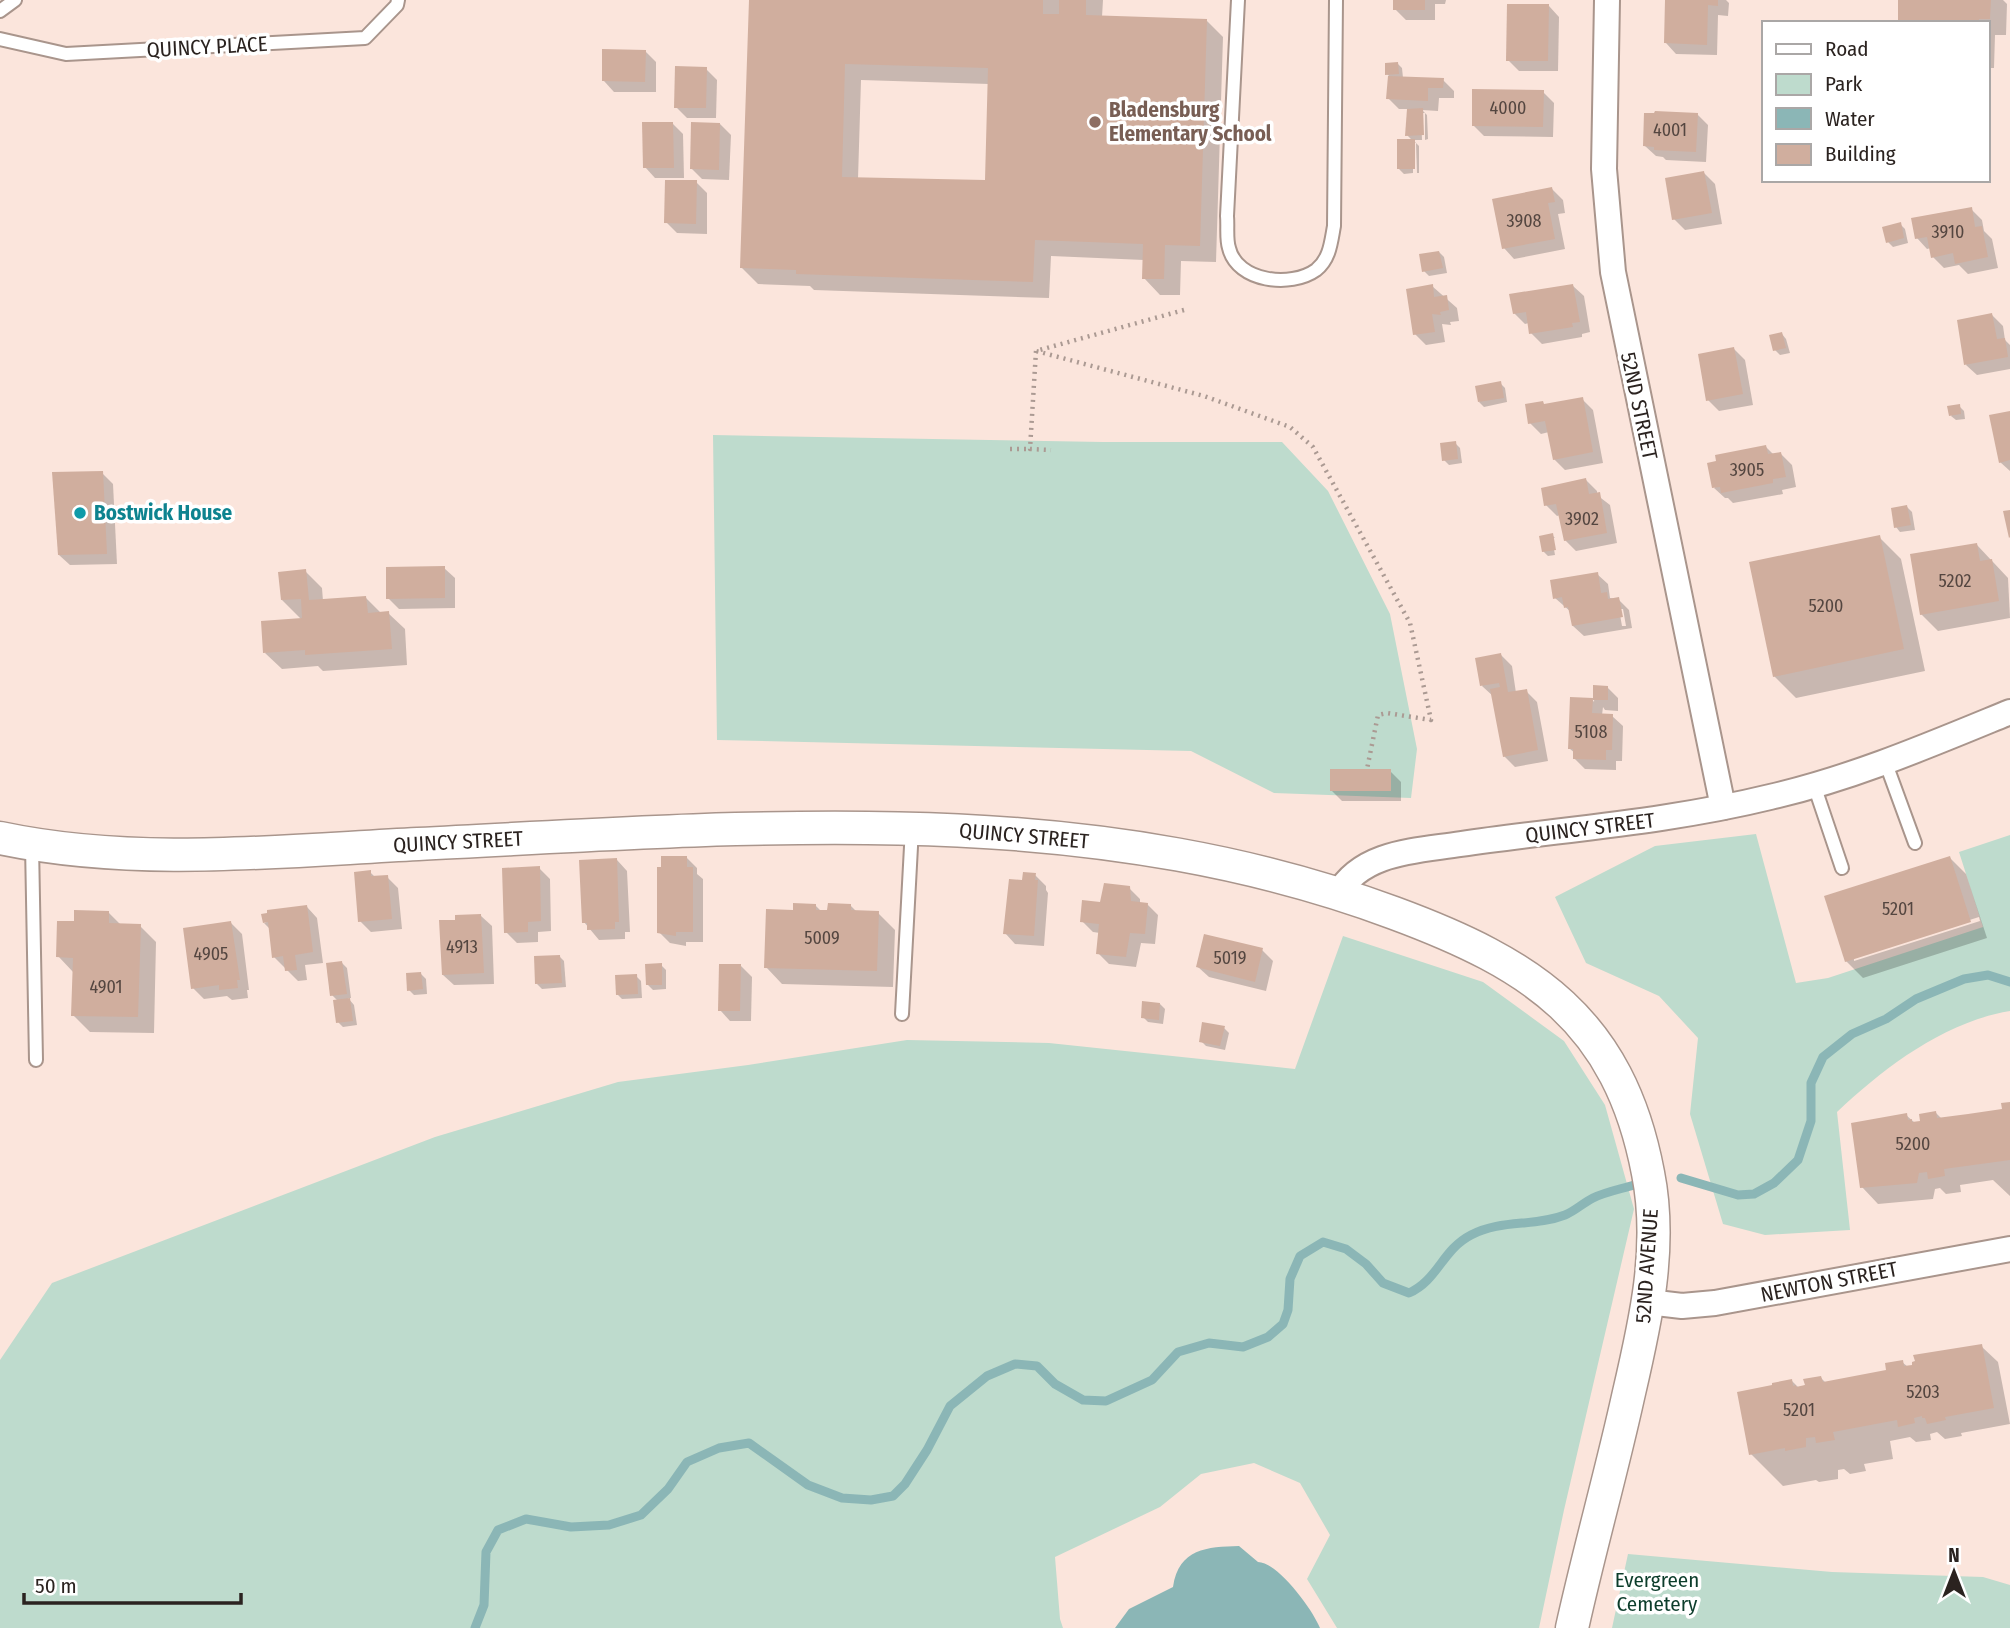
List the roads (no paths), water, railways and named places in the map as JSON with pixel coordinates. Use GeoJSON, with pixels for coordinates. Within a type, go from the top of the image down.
{"type":"FeatureCollection","features":[{"type":"Feature","properties":{"kind":"street","name":"52ND STREET"},"geometry":{"type":"LineString","coordinates":[[1607,0],[1604,169],[1613,272],[1723,807]]}},
{"type":"Feature","properties":{"kind":"street","name":"QUINCY STREET"},"geometry":{"type":"LineString","coordinates":[[0,838],[32,845],[105,853],[188,855],[692,831],[912,828],[1009,832],[1106,844],[1244,869],[1338,894],[1350,877],[1360,869],[1402,853],[1676,817],[1772,797],[1885,761],[2010,712]]}},
{"type":"Feature","properties":{"kind":"street","name":"52ND AVENUE"},"geometry":{"type":"LineString","coordinates":[[1338,894],[1450,935],[1516,969],[1565,1007],[1594,1040],[1629,1098],[1649,1176],[1654,1225],[1648,1302],[1610,1478],[1572,1628]]}},
{"type":"Feature","properties":{"kind":"street","name":"NEWTON STREET"},"geometry":{"type":"LineString","coordinates":[[1648,1302],[1682,1306],[1715,1303],[2010,1249]]}},
{"type":"Feature","properties":{"kind":"lane"},"geometry":{"type":"LineString","coordinates":[[0,11],[15,0]]}},
{"type":"Feature","properties":{"kind":"lane","name":"QUINCY PLACE"},"geometry":{"type":"LineString","coordinates":[[0,39],[66,54],[365,38],[397,5],[398,0]]}},
{"type":"Feature","properties":{"kind":"lane"},"geometry":{"type":"LineString","coordinates":[[1238,0],[1227,216],[1229,250],[1242,270],[1261,279],[1290,279],[1315,270],[1329,254],[1334,226],[1336,0]]}},
{"type":"Feature","properties":{"kind":"lane"},"geometry":{"type":"LineString","coordinates":[[1885,761],[1914,843]]}},
{"type":"Feature","properties":{"kind":"lane"},"geometry":{"type":"LineString","coordinates":[[1814,785],[1842,868]]}},
{"type":"Feature","properties":{"kind":"lane"},"geometry":{"type":"LineString","coordinates":[[902,1014],[912,828]]}},
{"type":"Feature","properties":{"kind":"lane"},"geometry":{"type":"LineString","coordinates":[[32,845],[36,1060]]}},
{"type":"Feature","properties":{"kind":"water"},"geometry":{"type":"Polygon","coordinates":[[[1239,1546],[1258,1562],[1266,1564],[1285,1578],[1303,1599],[1320,1628],[1115,1628],[1129,1609],[1173,1587],[1181,1564],[1188,1557],[1206,1549],[1239,1546]]]}},
{"type":"Feature","properties":{"kind":"waterway"},"geometry":{"type":"LineString","coordinates":[[1681,1178],[1738,1195],[1754,1194],[1774,1183],[1798,1160],[1811,1121],[1811,1083],[1823,1057],[1852,1034],[1886,1019],[1916,999],[1964,979],[1988,975],[2010,982]]}},
{"type":"Feature","properties":{"kind":"waterway"},"geometry":{"type":"LineString","coordinates":[[475,1628],[484,1605],[486,1552],[498,1530],[526,1519],[571,1527],[609,1525],[641,1515],[668,1489],[687,1462],[719,1448],[749,1443],[808,1485],[842,1498],[871,1500],[893,1496],[905,1484],[927,1450],[950,1406],[987,1376],[1015,1364],[1037,1366],[1055,1384],[1083,1400],[1106,1401],[1152,1380],[1178,1352],[1209,1343],[1243,1347],[1268,1337],[1283,1324],[1288,1310],[1290,1279],[1300,1256],[1323,1242],[1346,1249],[1366,1264],[1383,1283],[1409,1293],[1427,1281],[1453,1249],[1471,1235],[1494,1227],[1553,1219],[1598,1196],[1634,1185]]}},
{"type":"Feature","properties":{"kind":"place","name":"Bladensburg Elementary School"},"geometry":{"type":"Point","coordinates":[1095,122]}},
{"type":"Feature","properties":{"kind":"place","name":"Bostwick House"},"geometry":{"type":"Point","coordinates":[80,513]}},
{"type":"Feature","properties":{"kind":"park label","name":"Evergreen Cemetery"},"geometry":{"type":"Point","coordinates":[1657,1592]}}]}
